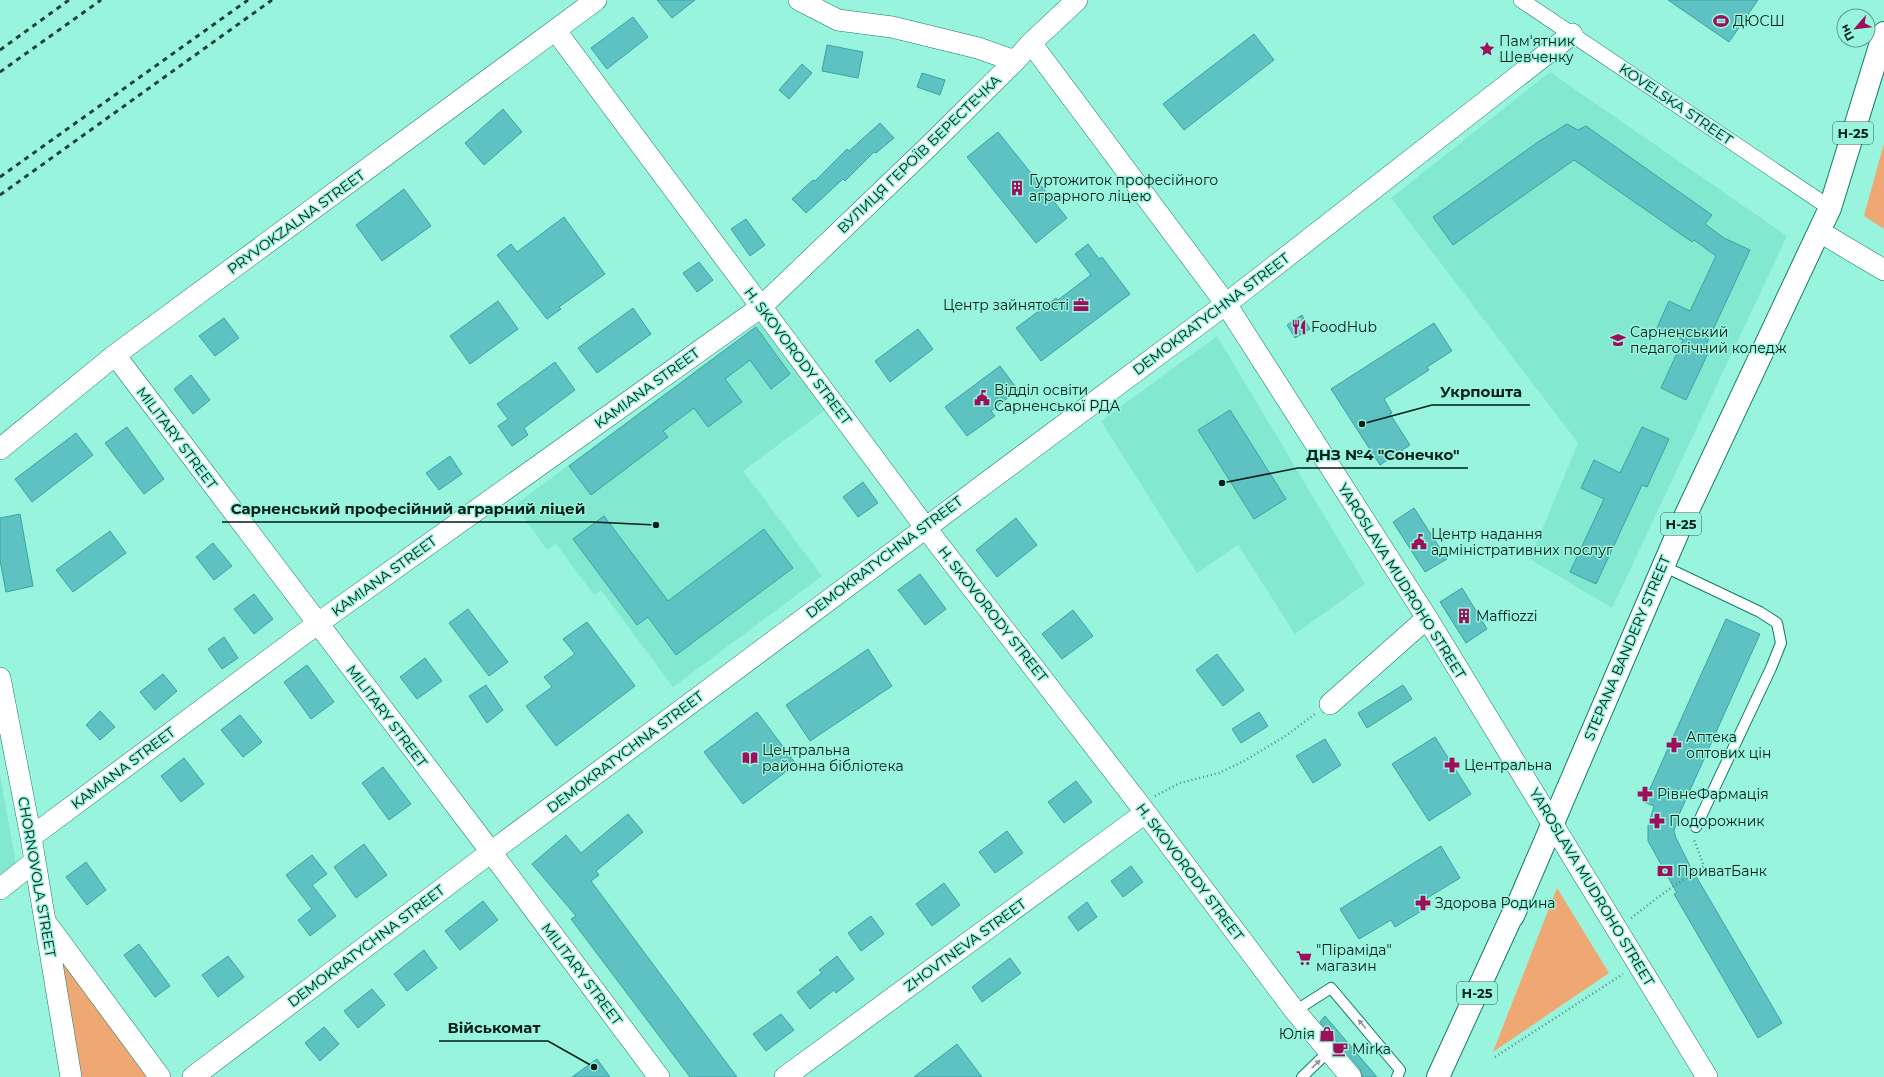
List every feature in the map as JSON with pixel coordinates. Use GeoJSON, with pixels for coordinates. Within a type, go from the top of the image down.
{"type":"FeatureCollection","features":[{"type":"Feature","properties":{"kind":"main road","name":"STEPANA BANDERY STREET"},"geometry":{"type":"LineString","coordinates":[[1438,1077],[1514,913],[1680,525],[1820,232],[1830,208],[1884,33]]}},
{"type":"Feature","properties":{"kind":"street","name":"PRYVOKZALNA STREET"},"geometry":{"type":"LineString","coordinates":[[0,449],[114,355],[556,31],[596,0]]}},
{"type":"Feature","properties":{"kind":"street"},"geometry":{"type":"LineString","coordinates":[[799,0],[838,20],[892,28],[978,48],[1015,61]]}},
{"type":"Feature","properties":{"kind":"street","name":"ВУЛИЦЯ ГЕРОЇВ БЕРЕСТЕЧКА"},"geometry":{"type":"LineString","coordinates":[[761,307],[1015,61],[1031,43],[1077,0]]}},
{"type":"Feature","properties":{"kind":"street","name":"KOVELSKA STREET"},"geometry":{"type":"LineString","coordinates":[[1522,0],[1830,208]]}},
{"type":"Feature","properties":{"kind":"street","name":"H. SKOVORODY STREET"},"geometry":{"type":"LineString","coordinates":[[556,31],[925,527],[1142,808],[1295,1011],[1350,1077]]}},
{"type":"Feature","properties":{"kind":"street","name":"DEMOKRATYCHNA STREET"},"geometry":{"type":"LineString","coordinates":[[193,1077],[925,527],[1226,304],[1572,34]]}},
{"type":"Feature","properties":{"kind":"street","name":"YAROSLAVA MUDROHO STREET"},"geometry":{"type":"LineString","coordinates":[[1031,43],[1226,304],[1427,618],[1707,1077]]}},
{"type":"Feature","properties":{"kind":"street"},"geometry":{"type":"LineString","coordinates":[[1820,232],[1884,270]]}},
{"type":"Feature","properties":{"kind":"street","name":"KAMIANA STREET"},"geometry":{"type":"LineString","coordinates":[[31,837],[317,624],[761,307]]}},
{"type":"Feature","properties":{"kind":"street","name":"MILITARY STREET"},"geometry":{"type":"LineString","coordinates":[[114,355],[491,852],[659,1077]]}},
{"type":"Feature","properties":{"kind":"street"},"geometry":{"type":"LineString","coordinates":[[1330,704],[1427,618]]}},
{"type":"Feature","properties":{"kind":"street","name":"CHORNOVOLA STREET"},"geometry":{"type":"LineString","coordinates":[[0,678],[31,837],[71,1077]]}},
{"type":"Feature","properties":{"kind":"street","name":"ZHOVTNEVA STREET"},"geometry":{"type":"LineString","coordinates":[[785,1077],[1142,808]]}},
{"type":"Feature","properties":{"kind":"street"},"geometry":{"type":"LineString","coordinates":[[0,889],[35,861]]}},
{"type":"Feature","properties":{"kind":"street"},"geometry":{"type":"LineString","coordinates":[[45,920],[160,1077]]}},
{"type":"Feature","properties":{"kind":"lane"},"geometry":{"type":"LineString","coordinates":[[1663,566],[1760,612],[1776,623],[1781,643],[1771,668],[1696,827]]}},
{"type":"Feature","properties":{"kind":"lane"},"geometry":{"type":"LineString","coordinates":[[1295,1011],[1332,988],[1400,1070],[1397,1077]]}},
{"type":"Feature","properties":{"kind":"lane"},"geometry":{"type":"LineString","coordinates":[[1302,1077],[1329,1051]]}},
{"type":"Feature","properties":{"kind":"path"},"geometry":{"type":"LineString","coordinates":[[1142,808],[1180,783],[1219,773],[1244,761],[1284,737],[1330,704]]}},
{"type":"Feature","properties":{"kind":"path"},"geometry":{"type":"LineString","coordinates":[[1618,929],[1665,892],[1704,866],[1693,836],[1696,827]]}},
{"type":"Feature","properties":{"kind":"path"},"geometry":{"type":"LineString","coordinates":[[1496,1057],[1639,964]]}},
{"type":"Feature","properties":{"kind":"shaded area","name":"Сарненський педагогічний коледж"},"geometry":{"type":"Polygon","coordinates":[[[1550,72],[1787,236],[1612,608],[1530,559],[1578,443],[1391,198],[1550,72]]]}},
{"type":"Feature","properties":{"kind":"shaded area"},"geometry":{"type":"Polygon","coordinates":[[[1884,143],[1884,229],[1864,216],[1884,143]]]}},
{"type":"Feature","properties":{"kind":"shaded area"},"geometry":{"type":"Polygon","coordinates":[[[759,323],[825,410],[743,471],[822,576],[673,687],[601,590],[594,595],[556,544],[547,550],[515,505],[759,323]]]}},
{"type":"Feature","properties":{"kind":"shaded area"},"geometry":{"type":"Polygon","coordinates":[[[1217,336],[1365,584],[1295,634],[1238,545],[1197,573],[1101,421],[1217,336]]]}},
{"type":"Feature","properties":{"kind":"shaded area"},"geometry":{"type":"Polygon","coordinates":[[[0,775],[16,864],[0,877],[0,775]]]}},
{"type":"Feature","properties":{"kind":"shaded area"},"geometry":{"type":"Polygon","coordinates":[[[1557,888],[1609,973],[1493,1052],[1557,888]]]}},
{"type":"Feature","properties":{"kind":"shaded area"},"geometry":{"type":"Polygon","coordinates":[[[56,947],[146,1077],[78,1077],[56,947]]]}},
{"type":"Feature","properties":{"kind":"building"},"geometry":{"type":"Polygon","coordinates":[[[657,0],[695,0],[672,18],[657,0]]]}},
{"type":"Feature","properties":{"kind":"building","name":"ДЮСШ"},"geometry":{"type":"Polygon","coordinates":[[[1668,0],[1758,0],[1729,42],[1668,0]]]}},
{"type":"Feature","properties":{"kind":"building"},"geometry":{"type":"Polygon","coordinates":[[[633,17],[648,37],[607,69],[591,48],[633,17]]]}},
{"type":"Feature","properties":{"kind":"building"},"geometry":{"type":"Polygon","coordinates":[[[1254,34],[1274,60],[1184,130],[1163,104],[1254,34]]]}},
{"type":"Feature","properties":{"kind":"building"},"geometry":{"type":"Polygon","coordinates":[[[827,45],[863,52],[858,78],[822,71],[827,45]]]}},
{"type":"Feature","properties":{"kind":"building"},"geometry":{"type":"Polygon","coordinates":[[[802,64],[812,73],[789,99],[779,90],[802,64]]]}},
{"type":"Feature","properties":{"kind":"building"},"geometry":{"type":"Polygon","coordinates":[[[922,73],[945,80],[940,95],[917,87],[922,73]]]}},
{"type":"Feature","properties":{"kind":"building"},"geometry":{"type":"Polygon","coordinates":[[[503,109],[522,132],[484,165],[465,143],[503,109]]]}},
{"type":"Feature","properties":{"kind":"building"},"geometry":{"type":"Polygon","coordinates":[[[880,123],[894,138],[876,153],[874,152],[845,181],[843,179],[806,213],[792,199],[813,180],[815,181],[847,149],[849,151],[880,123]]]}},
{"type":"Feature","properties":{"kind":"building"},"geometry":{"type":"Polygon","coordinates":[[[1567,124],[1578,130],[1586,126],[1712,215],[1705,224],[1724,238],[1750,250],[1704,349],[1709,351],[1686,400],[1661,388],[1683,340],[1657,328],[1669,301],[1690,311],[1716,256],[1694,240],[1692,242],[1574,160],[1453,245],[1433,217],[1538,142],[1567,124]]]}},
{"type":"Feature","properties":{"kind":"building","name":"Гуртожиток професійного аграрного ліцею"},"geometry":{"type":"Polygon","coordinates":[[[998,132],[1067,218],[1036,243],[967,157],[998,132]]]}},
{"type":"Feature","properties":{"kind":"building"},"geometry":{"type":"Polygon","coordinates":[[[404,189],[431,226],[382,261],[356,225],[404,189]]]}},
{"type":"Feature","properties":{"kind":"building"},"geometry":{"type":"Polygon","coordinates":[[[564,217],[605,274],[559,307],[561,309],[547,319],[497,255],[511,244],[517,252],[564,217]]]}},
{"type":"Feature","properties":{"kind":"building"},"geometry":{"type":"Polygon","coordinates":[[[746,219],[765,245],[750,256],[731,229],[746,219]]]}},
{"type":"Feature","properties":{"kind":"building","name":"Центр зайнятості"},"geometry":{"type":"Polygon","coordinates":[[[1088,244],[1099,259],[1102,257],[1130,294],[1041,361],[1016,328],[1056,298],[1058,300],[1091,275],[1075,254],[1088,244]]]}},
{"type":"Feature","properties":{"kind":"building"},"geometry":{"type":"Polygon","coordinates":[[[699,262],[713,280],[697,292],[683,273],[699,262]]]}},
{"type":"Feature","properties":{"kind":"building"},"geometry":{"type":"Polygon","coordinates":[[[498,301],[518,329],[470,364],[450,336],[498,301]]]}},
{"type":"Feature","properties":{"kind":"building"},"geometry":{"type":"Polygon","coordinates":[[[633,308],[651,334],[597,373],[578,348],[633,308]]]}},
{"type":"Feature","properties":{"kind":"building","name":"FoodHub"},"geometry":{"type":"Polygon","coordinates":[[[1302,315],[1310,329],[1295,338],[1287,325],[1302,315]]]}},
{"type":"Feature","properties":{"kind":"building"},"geometry":{"type":"Polygon","coordinates":[[[224,318],[239,338],[215,356],[199,336],[224,318]]]}},
{"type":"Feature","properties":{"kind":"building"},"geometry":{"type":"Polygon","coordinates":[[[1434,323],[1452,351],[1427,367],[1429,370],[1384,399],[1392,413],[1390,414],[1410,445],[1380,465],[1331,389],[1434,323]]]}},
{"type":"Feature","properties":{"kind":"building"},"geometry":{"type":"Polygon","coordinates":[[[756,327],[790,374],[771,389],[750,360],[725,379],[742,402],[708,427],[694,408],[663,431],[668,437],[591,495],[569,466],[756,327]]]}},
{"type":"Feature","properties":{"kind":"building"},"geometry":{"type":"Polygon","coordinates":[[[918,329],[933,349],[890,382],[875,361],[918,329]]]}},
{"type":"Feature","properties":{"kind":"building"},"geometry":{"type":"Polygon","coordinates":[[[555,362],[575,390],[524,428],[528,435],[512,446],[498,426],[508,419],[497,404],[555,362]]]}},
{"type":"Feature","properties":{"kind":"building","name":"Відділ освіти Сарненської РДА"},"geometry":{"type":"Polygon","coordinates":[[[1000,366],[1018,390],[991,411],[995,416],[967,436],[945,407],[1000,366]]]}},
{"type":"Feature","properties":{"kind":"building"},"geometry":{"type":"Polygon","coordinates":[[[191,375],[210,400],[193,414],[174,389],[191,375]]]}},
{"type":"Feature","properties":{"kind":"building"},"geometry":{"type":"Polygon","coordinates":[[[1230,410],[1286,499],[1254,519],[1198,430],[1230,410]]]}},
{"type":"Feature","properties":{"kind":"building"},"geometry":{"type":"Polygon","coordinates":[[[127,427],[164,479],[144,494],[105,443],[127,427]]]}},
{"type":"Feature","properties":{"kind":"building"},"geometry":{"type":"Polygon","coordinates":[[[1642,427],[1669,439],[1647,487],[1642,485],[1596,584],[1570,572],[1604,499],[1581,488],[1594,460],[1620,473],[1642,427]]]}},
{"type":"Feature","properties":{"kind":"building"},"geometry":{"type":"Polygon","coordinates":[[[76,433],[93,455],[32,502],[15,479],[76,433]]]}},
{"type":"Feature","properties":{"kind":"building"},"geometry":{"type":"Polygon","coordinates":[[[450,456],[462,474],[439,490],[426,473],[450,456]]]}},
{"type":"Feature","properties":{"kind":"building"},"geometry":{"type":"Polygon","coordinates":[[[863,482],[878,503],[858,517],[843,497],[863,482]]]}},
{"type":"Feature","properties":{"kind":"building","name":"Центр надання адміністративних послуг"},"geometry":{"type":"Polygon","coordinates":[[[1414,508],[1447,559],[1425,572],[1393,522],[1414,508]]]}},
{"type":"Feature","properties":{"kind":"building"},"geometry":{"type":"Polygon","coordinates":[[[20,514],[33,586],[6,592],[0,560],[0,518],[20,514]]]}},
{"type":"Feature","properties":{"kind":"building"},"geometry":{"type":"Polygon","coordinates":[[[604,516],[668,601],[764,529],[793,568],[676,655],[648,617],[637,625],[573,539],[604,516]]]}},
{"type":"Feature","properties":{"kind":"building"},"geometry":{"type":"Polygon","coordinates":[[[1016,518],[1037,545],[997,577],[976,550],[1016,518]]]}},
{"type":"Feature","properties":{"kind":"building"},"geometry":{"type":"Polygon","coordinates":[[[110,531],[126,553],[73,592],[56,570],[110,531]]]}},
{"type":"Feature","properties":{"kind":"building"},"geometry":{"type":"Polygon","coordinates":[[[213,543],[232,566],[214,580],[196,557],[213,543]]]}},
{"type":"Feature","properties":{"kind":"building"},"geometry":{"type":"Polygon","coordinates":[[[920,574],[946,609],[925,625],[898,590],[920,574]]]}},
{"type":"Feature","properties":{"kind":"building","name":"Maffiozzi"},"geometry":{"type":"Polygon","coordinates":[[[1462,588],[1487,629],[1466,643],[1440,602],[1462,588]]]}},
{"type":"Feature","properties":{"kind":"building"},"geometry":{"type":"Polygon","coordinates":[[[254,594],[273,619],[254,634],[234,609],[254,594]]]}},
{"type":"Feature","properties":{"kind":"building"},"geometry":{"type":"Polygon","coordinates":[[[468,609],[508,662],[489,676],[449,623],[468,609]]]}},
{"type":"Feature","properties":{"kind":"building"},"geometry":{"type":"Polygon","coordinates":[[[1073,610],[1093,636],[1062,659],[1042,634],[1073,610]]]}},
{"type":"Feature","properties":{"kind":"building"},"geometry":{"type":"Polygon","coordinates":[[[1726,619],[1760,634],[1678,817],[1674,831],[1690,866],[1782,1023],[1758,1038],[1674,894],[1677,893],[1648,841],[1648,826],[1654,806],[1644,802],[1726,619]]]}},
{"type":"Feature","properties":{"kind":"building"},"geometry":{"type":"Polygon","coordinates":[[[587,622],[635,686],[556,746],[526,706],[552,687],[544,677],[575,654],[563,639],[587,622]]]}},
{"type":"Feature","properties":{"kind":"building"},"geometry":{"type":"Polygon","coordinates":[[[224,637],[238,658],[222,669],[208,649],[224,637]]]}},
{"type":"Feature","properties":{"kind":"building"},"geometry":{"type":"Polygon","coordinates":[[[868,649],[892,686],[810,741],[786,705],[868,649]]]}},
{"type":"Feature","properties":{"kind":"building"},"geometry":{"type":"Polygon","coordinates":[[[1217,654],[1244,690],[1223,706],[1196,670],[1217,654]]]}},
{"type":"Feature","properties":{"kind":"building"},"geometry":{"type":"Polygon","coordinates":[[[425,658],[442,681],[417,699],[400,677],[425,658]]]}},
{"type":"Feature","properties":{"kind":"building"},"geometry":{"type":"Polygon","coordinates":[[[307,665],[334,702],[311,719],[284,682],[307,665]]]}},
{"type":"Feature","properties":{"kind":"building"},"geometry":{"type":"Polygon","coordinates":[[[163,674],[177,691],[155,710],[140,692],[163,674]]]}},
{"type":"Feature","properties":{"kind":"building"},"geometry":{"type":"Polygon","coordinates":[[[486,685],[503,710],[487,723],[469,696],[486,685]]]}},
{"type":"Feature","properties":{"kind":"building"},"geometry":{"type":"Polygon","coordinates":[[[1403,685],[1412,699],[1367,728],[1358,713],[1403,685]]]}},
{"type":"Feature","properties":{"kind":"building"},"geometry":{"type":"Polygon","coordinates":[[[100,711],[115,727],[100,740],[86,725],[100,711]]]}},
{"type":"Feature","properties":{"kind":"building","name":"Центральна районна бібліотека"},"geometry":{"type":"Polygon","coordinates":[[[757,712],[796,764],[743,804],[704,752],[757,712]]]}},
{"type":"Feature","properties":{"kind":"building"},"geometry":{"type":"Polygon","coordinates":[[[1259,712],[1268,726],[1241,743],[1232,729],[1259,712]]]}},
{"type":"Feature","properties":{"kind":"building"},"geometry":{"type":"Polygon","coordinates":[[[240,715],[262,742],[243,757],[221,730],[240,715]]]}},
{"type":"Feature","properties":{"kind":"building"},"geometry":{"type":"Polygon","coordinates":[[[1435,737],[1471,794],[1429,821],[1392,764],[1435,737]]]}},
{"type":"Feature","properties":{"kind":"building"},"geometry":{"type":"Polygon","coordinates":[[[1325,739],[1341,765],[1313,783],[1296,756],[1325,739]]]}},
{"type":"Feature","properties":{"kind":"building"},"geometry":{"type":"Polygon","coordinates":[[[184,758],[204,784],[181,802],[161,776],[184,758]]]}},
{"type":"Feature","properties":{"kind":"building"},"geometry":{"type":"Polygon","coordinates":[[[383,767],[411,804],[389,820],[362,783],[383,767]]]}},
{"type":"Feature","properties":{"kind":"building"},"geometry":{"type":"Polygon","coordinates":[[[1076,781],[1092,802],[1064,823],[1048,802],[1076,781]]]}},
{"type":"Feature","properties":{"kind":"building"},"geometry":{"type":"Polygon","coordinates":[[[628,814],[643,832],[596,871],[599,875],[591,881],[737,1077],[690,1077],[571,919],[576,916],[532,864],[566,835],[581,853],[628,814]]]}},
{"type":"Feature","properties":{"kind":"building"},"geometry":{"type":"Polygon","coordinates":[[[1007,831],[1023,853],[995,873],[979,852],[1007,831]]]}},
{"type":"Feature","properties":{"kind":"building"},"geometry":{"type":"Polygon","coordinates":[[[364,844],[387,875],[356,898],[334,867],[364,844]]]}},
{"type":"Feature","properties":{"kind":"building"},"geometry":{"type":"Polygon","coordinates":[[[1441,846],[1460,878],[1427,898],[1431,905],[1395,927],[1391,920],[1359,939],[1340,909],[1441,846]]]}},
{"type":"Feature","properties":{"kind":"building"},"geometry":{"type":"Polygon","coordinates":[[[312,855],[327,874],[312,885],[336,916],[310,936],[298,920],[312,909],[286,875],[312,855]]]}},
{"type":"Feature","properties":{"kind":"building"},"geometry":{"type":"Polygon","coordinates":[[[86,862],[106,890],[87,905],[66,877],[86,862]]]}},
{"type":"Feature","properties":{"kind":"building"},"geometry":{"type":"Polygon","coordinates":[[[1131,866],[1143,882],[1123,897],[1111,881],[1131,866]]]}},
{"type":"Feature","properties":{"kind":"building"},"geometry":{"type":"Polygon","coordinates":[[[944,883],[960,905],[932,926],[916,904],[944,883]]]}},
{"type":"Feature","properties":{"kind":"building"},"geometry":{"type":"Polygon","coordinates":[[[483,901],[498,920],[460,950],[445,931],[483,901]]]}},
{"type":"Feature","properties":{"kind":"building"},"geometry":{"type":"Polygon","coordinates":[[[1087,902],[1097,917],[1078,931],[1068,917],[1087,902]]]}},
{"type":"Feature","properties":{"kind":"building"},"geometry":{"type":"Polygon","coordinates":[[[871,916],[884,934],[861,951],[848,933],[871,916]]]}},
{"type":"Feature","properties":{"kind":"building"},"geometry":{"type":"Polygon","coordinates":[[[139,944],[170,986],[155,997],[124,955],[139,944]]]}},
{"type":"Feature","properties":{"kind":"building"},"geometry":{"type":"Polygon","coordinates":[[[424,950],[437,968],[407,991],[394,974],[424,950]]]}},
{"type":"Feature","properties":{"kind":"building"},"geometry":{"type":"Polygon","coordinates":[[[228,956],[244,977],[218,997],[202,975],[228,956]]]}},
{"type":"Feature","properties":{"kind":"building"},"geometry":{"type":"Polygon","coordinates":[[[837,956],[854,979],[836,993],[834,990],[810,1009],[797,992],[822,973],[819,970],[837,956]]]}},
{"type":"Feature","properties":{"kind":"building"},"geometry":{"type":"Polygon","coordinates":[[[1010,958],[1021,973],[982,1002],[972,987],[1010,958]]]}},
{"type":"Feature","properties":{"kind":"building"},"geometry":{"type":"Polygon","coordinates":[[[372,989],[385,1005],[358,1028],[344,1011],[372,989]]]}},
{"type":"Feature","properties":{"kind":"building"},"geometry":{"type":"Polygon","coordinates":[[[781,1014],[794,1030],[766,1051],[753,1034],[781,1014]]]}},
{"type":"Feature","properties":{"kind":"building"},"geometry":{"type":"Polygon","coordinates":[[[1325,1016],[1377,1077],[1363,1077],[1360,1069],[1320,1022],[1325,1016]]]}},
{"type":"Feature","properties":{"kind":"building"},"geometry":{"type":"Polygon","coordinates":[[[324,1027],[339,1044],[320,1061],[305,1043],[324,1027]]]}},
{"type":"Feature","properties":{"kind":"building"},"geometry":{"type":"Polygon","coordinates":[[[957,1044],[982,1077],[914,1077],[957,1044]]]}},
{"type":"Feature","properties":{"kind":"building"},"geometry":{"type":"Polygon","coordinates":[[[597,1059],[610,1077],[572,1077],[597,1059]]]}},
{"type":"Feature","properties":{"kind":"railway"},"geometry":{"type":"LineString","coordinates":[[0,50],[69,0]]}},
{"type":"Feature","properties":{"kind":"railway"},"geometry":{"type":"LineString","coordinates":[[0,72],[101,0]]}},
{"type":"Feature","properties":{"kind":"railway"},"geometry":{"type":"LineString","coordinates":[[0,177],[248,0]]}},
{"type":"Feature","properties":{"kind":"railway"},"geometry":{"type":"LineString","coordinates":[[0,195],[272,0]]}},
{"type":"Feature","properties":{"kind":"place","name":"ДЮСШ"},"geometry":{"type":"Point","coordinates":[1721,21]}},
{"type":"Feature","properties":{"kind":"place","name":"Пам'ятник Шевченку"},"geometry":{"type":"Point","coordinates":[1487,49]}},
{"type":"Feature","properties":{"kind":"place","name":"Гуртожиток професійного аграрного ліцею"},"geometry":{"type":"Point","coordinates":[1017,188]}},
{"type":"Feature","properties":{"kind":"place","name":"Центр зайнятості"},"geometry":{"type":"Point","coordinates":[1081,305]}},
{"type":"Feature","properties":{"kind":"place","name":"FoodHub"},"geometry":{"type":"Point","coordinates":[1299,327]}},
{"type":"Feature","properties":{"kind":"place","name":"Сарненський педагогічний коледж"},"geometry":{"type":"Point","coordinates":[1618,340]}},
{"type":"Feature","properties":{"kind":"place","name":"Відділ освіти Сарненської РДА"},"geometry":{"type":"Point","coordinates":[982,398]}},
{"type":"Feature","properties":{"kind":"place","name":"Укрпошта"},"geometry":{"type":"Point","coordinates":[1362,424]}},
{"type":"Feature","properties":{"kind":"place","name":"ДНЗ №4 \"Сонечко\""},"geometry":{"type":"Point","coordinates":[1222,483]}},
{"type":"Feature","properties":{"kind":"place","name":"Сарненський професійний аграрний ліцей"},"geometry":{"type":"Point","coordinates":[656,525]}},
{"type":"Feature","properties":{"kind":"place","name":"Центр надання адміністративних послуг"},"geometry":{"type":"Point","coordinates":[1419,542]}},
{"type":"Feature","properties":{"kind":"place","name":"Maffiozzi"},"geometry":{"type":"Point","coordinates":[1464,616]}},
{"type":"Feature","properties":{"kind":"place","name":"Аптека оптових цін"},"geometry":{"type":"Point","coordinates":[1674,745]}},
{"type":"Feature","properties":{"kind":"place","name":"Центральна районна бібліотека"},"geometry":{"type":"Point","coordinates":[750,758]}},
{"type":"Feature","properties":{"kind":"place","name":"Центральна"},"geometry":{"type":"Point","coordinates":[1452,765]}},
{"type":"Feature","properties":{"kind":"place","name":"РівнеФармація"},"geometry":{"type":"Point","coordinates":[1645,794]}},
{"type":"Feature","properties":{"kind":"place","name":"Подорожник"},"geometry":{"type":"Point","coordinates":[1657,821]}},
{"type":"Feature","properties":{"kind":"place","name":"ПриватБанк"},"geometry":{"type":"Point","coordinates":[1665,871]}},
{"type":"Feature","properties":{"kind":"place","name":"Здорова Родина"},"geometry":{"type":"Point","coordinates":[1423,903]}},
{"type":"Feature","properties":{"kind":"place","name":"\"Піраміда\" магазин"},"geometry":{"type":"Point","coordinates":[1304,958]}},
{"type":"Feature","properties":{"kind":"place","name":"Юлія"},"geometry":{"type":"Point","coordinates":[1327,1034]}},
{"type":"Feature","properties":{"kind":"place","name":"Mirka"},"geometry":{"type":"Point","coordinates":[1340,1049]}},
{"type":"Feature","properties":{"kind":"place","name":"Військомат"},"geometry":{"type":"Point","coordinates":[594,1067]}}]}
